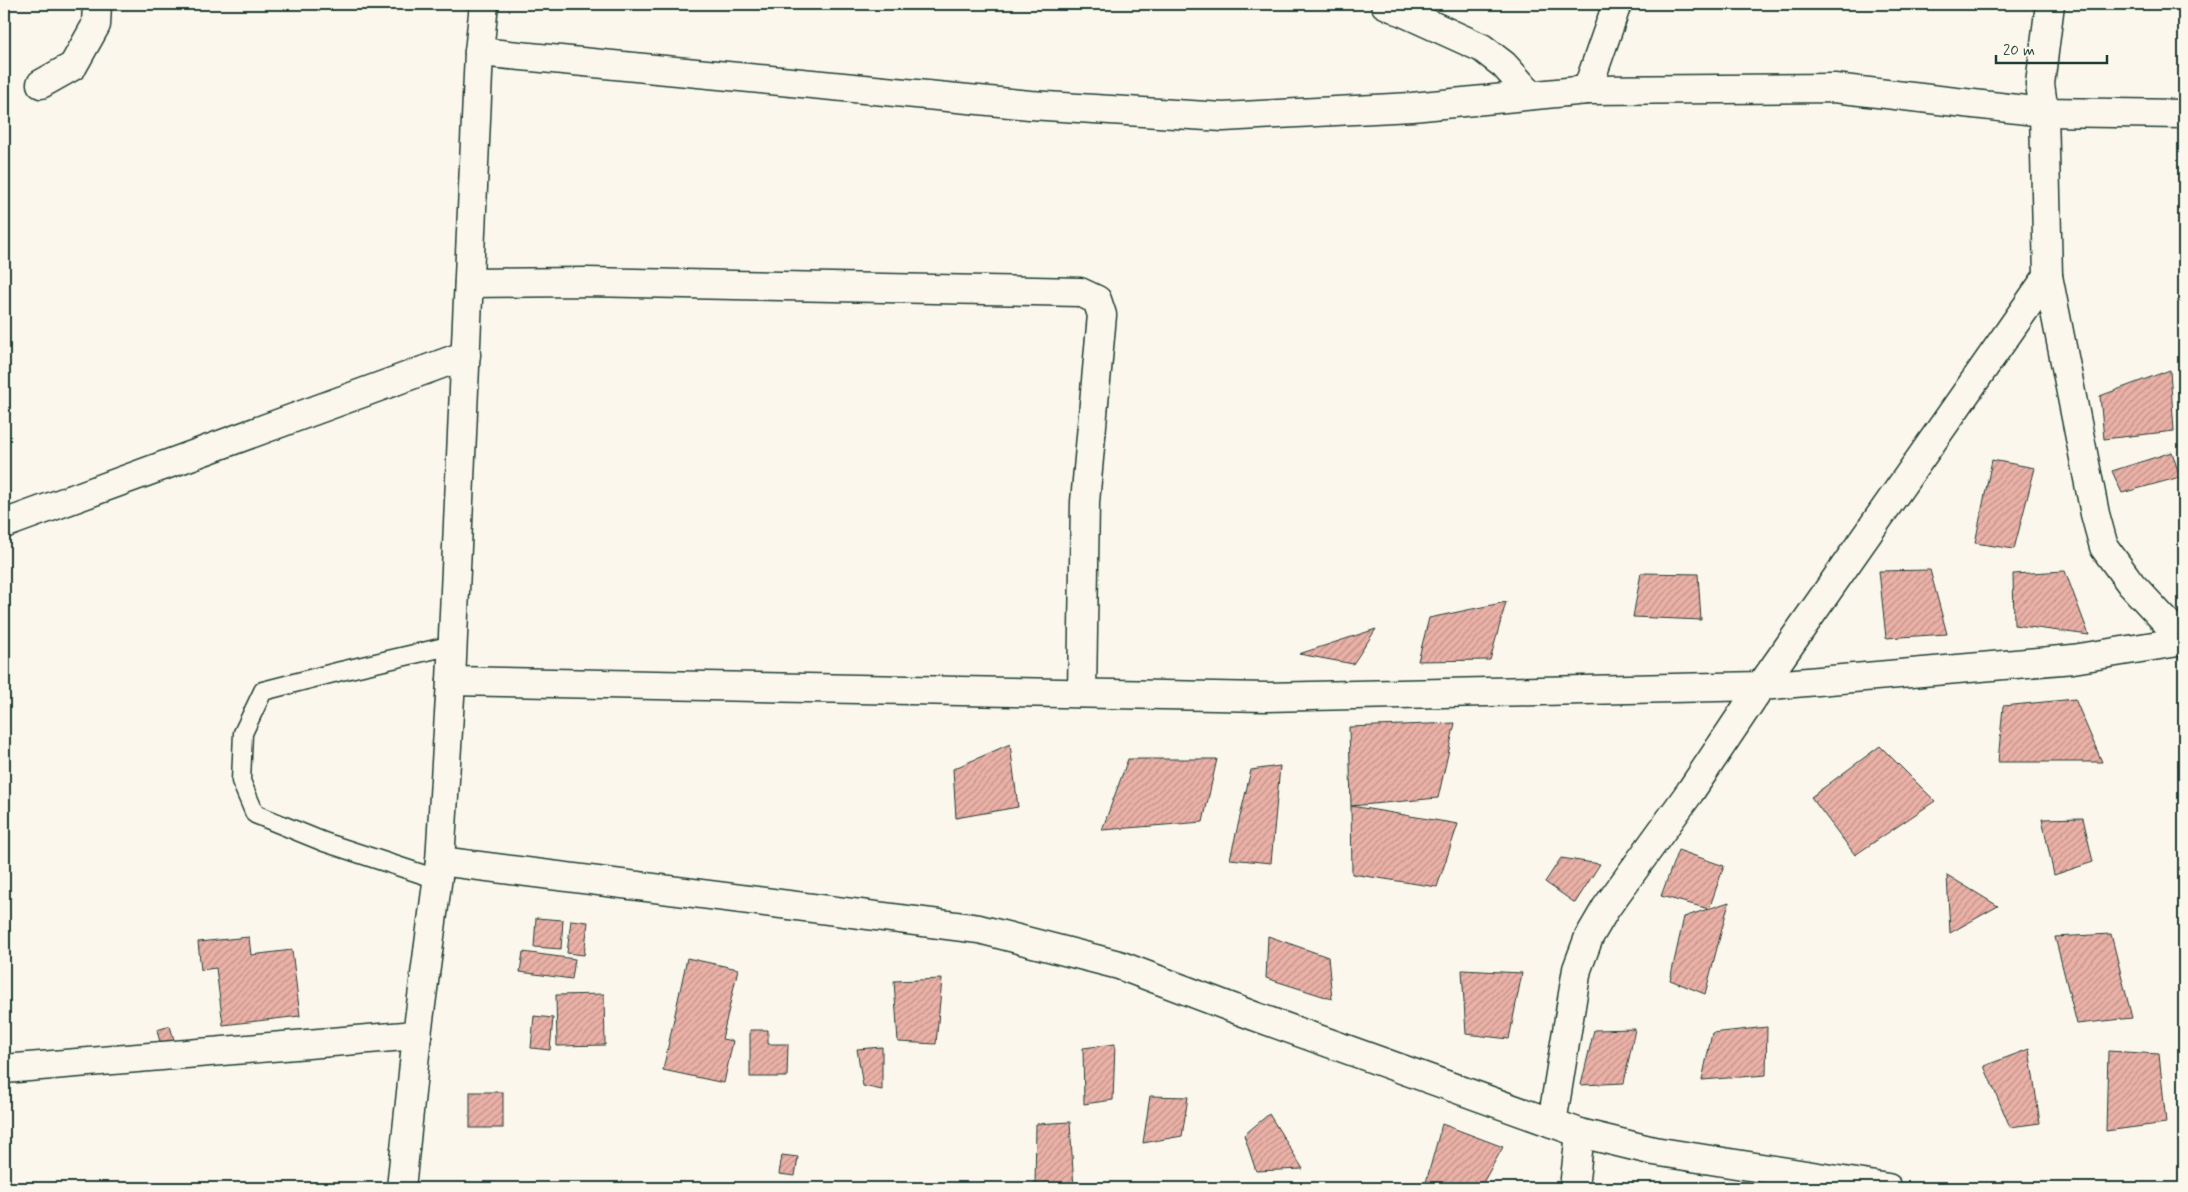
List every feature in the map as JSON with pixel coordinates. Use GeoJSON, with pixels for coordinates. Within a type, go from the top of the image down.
{"type":"FeatureCollection","features":[{"type":"Feature","properties":{"kind":"street"},"geometry":{"type":"LineString","coordinates":[[41,84],[73,66],[96,25],[97,4]]}},
{"type":"Feature","properties":{"kind":"street"},"geometry":{"type":"LineString","coordinates":[[401,1188],[417,1036],[438,870],[453,645],[479,52],[484,4]]}},
{"type":"Feature","properties":{"kind":"street"},"geometry":{"type":"LineString","coordinates":[[1385,4],[1482,48],[1504,65],[1531,95]]}},
{"type":"Feature","properties":{"kind":"street"},"geometry":{"type":"LineString","coordinates":[[1587,90],[1617,4]]}},
{"type":"Feature","properties":{"kind":"street"},"geometry":{"type":"LineString","coordinates":[[2050,4],[2040,84],[2044,112],[2048,276],[2094,514],[2104,547],[2131,584],[2184,641]]}},
{"type":"Feature","properties":{"kind":"street"},"geometry":{"type":"LineString","coordinates":[[479,52],[1030,105],[1223,117],[1412,107],[1587,90],[1834,88],[2044,112],[2184,114]]}},
{"type":"Feature","properties":{"kind":"street"},"geometry":{"type":"LineString","coordinates":[[1552,1123],[1577,969],[1589,937],[1606,908],[1690,792],[1761,686],[2048,276]]}},
{"type":"Feature","properties":{"kind":"street"},"geometry":{"type":"LineString","coordinates":[[469,283],[586,282],[1080,292],[1097,300],[1102,315],[1085,502],[1082,693]]}},
{"type":"Feature","properties":{"kind":"street"},"geometry":{"type":"LineString","coordinates":[[4,524],[466,355]]}},
{"type":"Feature","properties":{"kind":"street"},"geometry":{"type":"LineString","coordinates":[[451,681],[1266,696],[1761,686],[2073,659],[2184,641]]}},
{"type":"Feature","properties":{"kind":"street"},"geometry":{"type":"LineString","coordinates":[[438,870],[979,929],[1119,965],[1254,1016],[1580,1133],[1654,1151],[1888,1188]]}},
{"type":"Feature","properties":{"kind":"street"},"geometry":{"type":"LineString","coordinates":[[4,1069],[417,1036]]}},
{"type":"Feature","properties":{"kind":"street"},"geometry":{"type":"LineString","coordinates":[[1574,1188],[1580,1133]]}},
{"type":"Feature","properties":{"kind":"lane"},"geometry":{"type":"LineString","coordinates":[[438,870],[324,842],[254,814],[241,781],[243,733],[263,691],[340,670],[453,645]]}},
{"type":"Feature","properties":{"kind":"building"},"geometry":{"type":"Polygon","coordinates":[[[2170,370],[2174,431],[2104,439],[2100,396],[2170,370]]]}},
{"type":"Feature","properties":{"kind":"building"},"geometry":{"type":"Polygon","coordinates":[[[2172,452],[2180,477],[2122,493],[2112,471],[2172,452]]]}},
{"type":"Feature","properties":{"kind":"building"},"geometry":{"type":"Polygon","coordinates":[[[1992,460],[2035,468],[2014,549],[1975,543],[1992,460]]]}},
{"type":"Feature","properties":{"kind":"building"},"geometry":{"type":"Polygon","coordinates":[[[1930,570],[1947,634],[1886,638],[1879,571],[1930,570]]]}},
{"type":"Feature","properties":{"kind":"building"},"geometry":{"type":"Polygon","coordinates":[[[2065,571],[2089,635],[2014,625],[2013,574],[2065,571]]]}},
{"type":"Feature","properties":{"kind":"building"},"geometry":{"type":"Polygon","coordinates":[[[1641,573],[1698,574],[1701,620],[1633,617],[1641,573]]]}},
{"type":"Feature","properties":{"kind":"building"},"geometry":{"type":"Polygon","coordinates":[[[1506,602],[1490,660],[1418,661],[1429,618],[1506,602]]]}},
{"type":"Feature","properties":{"kind":"building"},"geometry":{"type":"Polygon","coordinates":[[[1376,629],[1353,664],[1299,654],[1376,629]]]}},
{"type":"Feature","properties":{"kind":"building"},"geometry":{"type":"Polygon","coordinates":[[[2075,699],[2102,762],[1998,762],[2003,706],[2075,699]]]}},
{"type":"Feature","properties":{"kind":"building"},"geometry":{"type":"Polygon","coordinates":[[[1455,723],[1438,798],[1351,806],[1349,727],[1455,723]]]}},
{"type":"Feature","properties":{"kind":"building"},"geometry":{"type":"Polygon","coordinates":[[[1010,744],[1018,807],[956,818],[953,769],[1010,744]]]}},
{"type":"Feature","properties":{"kind":"building"},"geometry":{"type":"Polygon","coordinates":[[[1880,746],[1935,801],[1855,855],[1811,797],[1880,746]]]}},
{"type":"Feature","properties":{"kind":"building"},"geometry":{"type":"Polygon","coordinates":[[[1128,759],[1217,759],[1203,822],[1102,830],[1128,759]]]}},
{"type":"Feature","properties":{"kind":"building"},"geometry":{"type":"Polygon","coordinates":[[[1280,766],[1271,863],[1230,859],[1251,770],[1280,766]]]}},
{"type":"Feature","properties":{"kind":"building"},"geometry":{"type":"Polygon","coordinates":[[[1351,806],[1458,824],[1437,887],[1352,874],[1351,806]]]}},
{"type":"Feature","properties":{"kind":"building"},"geometry":{"type":"Polygon","coordinates":[[[2083,818],[2093,862],[2054,875],[2042,819],[2083,818]]]}},
{"type":"Feature","properties":{"kind":"building"},"geometry":{"type":"Polygon","coordinates":[[[1678,850],[1724,866],[1709,909],[1661,896],[1678,850]]]}},
{"type":"Feature","properties":{"kind":"building"},"geometry":{"type":"Polygon","coordinates":[[[1561,858],[1600,864],[1575,903],[1545,882],[1561,858]]]}},
{"type":"Feature","properties":{"kind":"building"},"geometry":{"type":"Polygon","coordinates":[[[1947,875],[1998,906],[1950,933],[1947,875]]]}},
{"type":"Feature","properties":{"kind":"building"},"geometry":{"type":"Polygon","coordinates":[[[1729,902],[1705,994],[1670,980],[1684,917],[1729,902]]]}},
{"type":"Feature","properties":{"kind":"building"},"geometry":{"type":"Polygon","coordinates":[[[536,918],[563,920],[561,949],[534,947],[536,918]]]}},
{"type":"Feature","properties":{"kind":"building"},"geometry":{"type":"Polygon","coordinates":[[[571,920],[588,922],[584,955],[567,953],[571,920]]]}},
{"type":"Feature","properties":{"kind":"building"},"geometry":{"type":"Polygon","coordinates":[[[2111,934],[2132,1018],[2077,1024],[2055,937],[2111,934]]]}},
{"type":"Feature","properties":{"kind":"building"},"geometry":{"type":"Polygon","coordinates":[[[1268,936],[1328,957],[1332,999],[1266,978],[1268,936]]]}},
{"type":"Feature","properties":{"kind":"building"},"geometry":{"type":"Polygon","coordinates":[[[249,937],[251,955],[292,950],[300,1016],[223,1025],[216,968],[201,970],[198,942],[249,937]]]}},
{"type":"Feature","properties":{"kind":"building"},"geometry":{"type":"Polygon","coordinates":[[[523,952],[575,959],[572,979],[520,972],[523,952]]]}},
{"type":"Feature","properties":{"kind":"building"},"geometry":{"type":"Polygon","coordinates":[[[687,958],[738,969],[722,1039],[733,1041],[724,1083],[663,1070],[687,958]]]}},
{"type":"Feature","properties":{"kind":"building"},"geometry":{"type":"Polygon","coordinates":[[[1462,970],[1522,973],[1509,1039],[1466,1034],[1462,970]]]}},
{"type":"Feature","properties":{"kind":"building"},"geometry":{"type":"Polygon","coordinates":[[[942,979],[936,1044],[898,1042],[894,981],[942,979]]]}},
{"type":"Feature","properties":{"kind":"building"},"geometry":{"type":"Polygon","coordinates":[[[604,994],[605,1045],[557,1046],[556,995],[604,994]]]}},
{"type":"Feature","properties":{"kind":"building"},"geometry":{"type":"Polygon","coordinates":[[[534,1016],[553,1018],[550,1050],[531,1048],[534,1016]]]}},
{"type":"Feature","properties":{"kind":"building"},"geometry":{"type":"Polygon","coordinates":[[[170,1026],[177,1050],[163,1054],[157,1030],[170,1026]]]}},
{"type":"Feature","properties":{"kind":"building"},"geometry":{"type":"Polygon","coordinates":[[[1767,1027],[1766,1075],[1702,1080],[1712,1033],[1767,1027]]]}},
{"type":"Feature","properties":{"kind":"building"},"geometry":{"type":"Polygon","coordinates":[[[1635,1029],[1624,1083],[1581,1085],[1594,1030],[1635,1029]]]}},
{"type":"Feature","properties":{"kind":"building"},"geometry":{"type":"Polygon","coordinates":[[[750,1030],[768,1030],[768,1044],[788,1044],[787,1077],[750,1077],[750,1030]]]}},
{"type":"Feature","properties":{"kind":"building"},"geometry":{"type":"Polygon","coordinates":[[[1115,1044],[1113,1100],[1084,1104],[1083,1048],[1115,1044]]]}},
{"type":"Feature","properties":{"kind":"building"},"geometry":{"type":"Polygon","coordinates":[[[882,1047],[882,1090],[863,1086],[857,1049],[882,1047]]]}},
{"type":"Feature","properties":{"kind":"building"},"geometry":{"type":"Polygon","coordinates":[[[2029,1049],[2040,1123],[2010,1127],[1984,1066],[2029,1049]]]}},
{"type":"Feature","properties":{"kind":"building"},"geometry":{"type":"Polygon","coordinates":[[[2108,1051],[2159,1054],[2166,1123],[2106,1131],[2108,1051]]]}},
{"type":"Feature","properties":{"kind":"building"},"geometry":{"type":"Polygon","coordinates":[[[470,1092],[503,1092],[503,1128],[470,1128],[470,1092]]]}},
{"type":"Feature","properties":{"kind":"building"},"geometry":{"type":"Polygon","coordinates":[[[1150,1096],[1188,1097],[1182,1136],[1143,1143],[1150,1096]]]}},
{"type":"Feature","properties":{"kind":"building"},"geometry":{"type":"Polygon","coordinates":[[[1269,1114],[1303,1169],[1256,1171],[1244,1135],[1269,1114]]]}},
{"type":"Feature","properties":{"kind":"building"},"geometry":{"type":"Polygon","coordinates":[[[1070,1122],[1074,1188],[1035,1188],[1036,1124],[1070,1122]]]}},
{"type":"Feature","properties":{"kind":"building"},"geometry":{"type":"Polygon","coordinates":[[[1442,1124],[1503,1147],[1480,1188],[1425,1186],[1442,1124]]]}},
{"type":"Feature","properties":{"kind":"building"},"geometry":{"type":"Polygon","coordinates":[[[782,1155],[798,1157],[795,1176],[779,1174],[782,1155]]]}}]}
